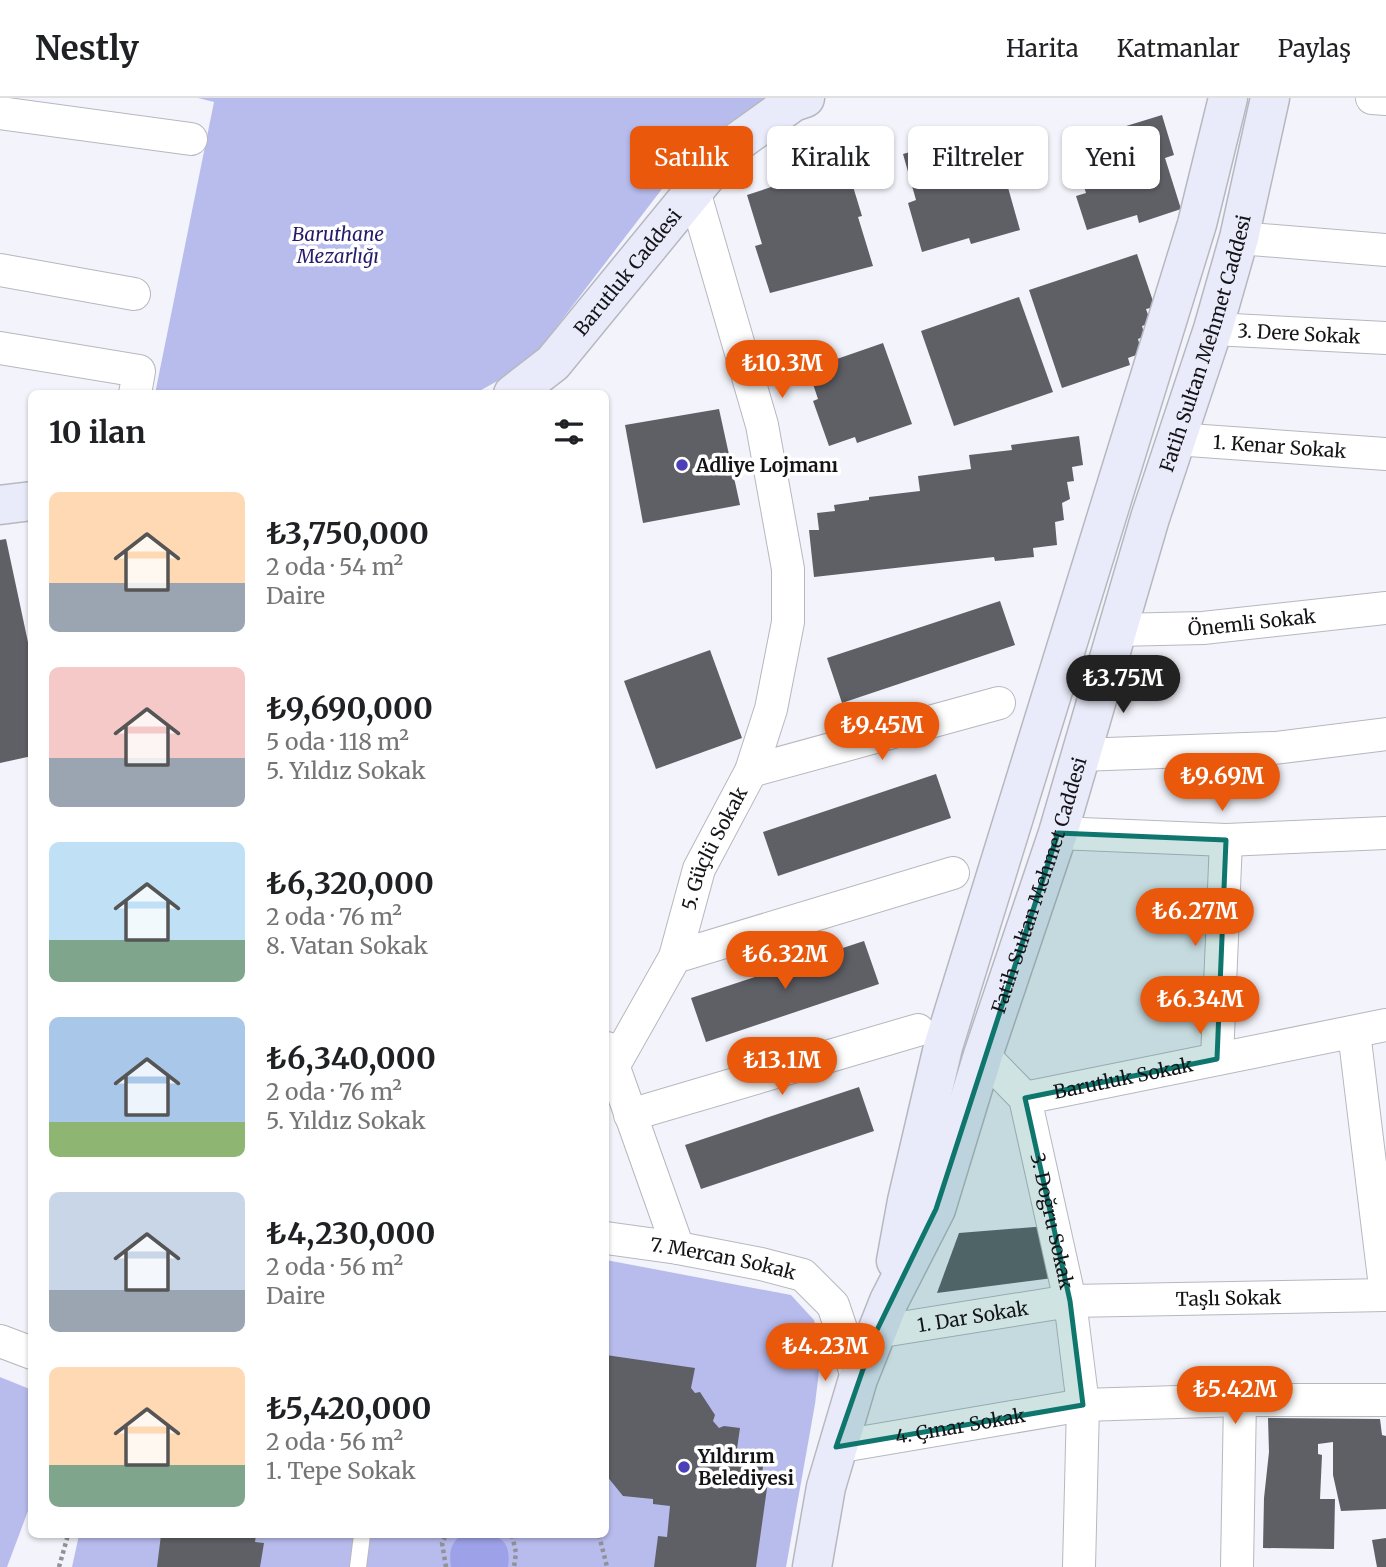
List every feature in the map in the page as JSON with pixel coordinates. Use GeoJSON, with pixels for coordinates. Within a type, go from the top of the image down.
{"type":"FeatureCollection","features":[{"type":"Feature","properties":{"kind":"main road","name":"Barutluk Caddesi"},"geometry":{"type":"LineString","coordinates":[[518,390],[553,363],[729,148],[793,102],[805,98]]}},
{"type":"Feature","properties":{"kind":"main road","name":"Fatih Sultan Mehmet Caddesi"},"geometry":{"type":"LineString","coordinates":[[882,1317],[943,1048],[1197,224],[1228,98]]}},
{"type":"Feature","properties":{"kind":"main road","name":"Fatih Sultan Mehmet Caddesi"},"geometry":{"type":"LineString","coordinates":[[812,1567],[826,1487],[858,1379],[882,1317],[936,1209],[983,1055],[1058,833],[1175,439],[1213,329],[1239,238],[1270,98]]}},
{"type":"Feature","properties":{"kind":"main road"},"geometry":{"type":"LineString","coordinates":[[0,505],[28,501]]}},
{"type":"Feature","properties":{"kind":"main road","name":"Fatih Sultan Mehmet Caddesi"},"geometry":{"type":"LineString","coordinates":[[826,1487],[829,1567]]}},
{"type":"Feature","properties":{"kind":"street"},"geometry":{"type":"LineString","coordinates":[[1372,98],[1386,99]]}},
{"type":"Feature","properties":{"kind":"street"},"geometry":{"type":"LineString","coordinates":[[0,113],[191,139]]}},
{"type":"Feature","properties":{"kind":"street","name":"5. Güçlü Sokak"},"geometry":{"type":"LineString","coordinates":[[609,1056],[675,957],[699,869],[751,771],[771,709],[788,622],[788,569],[762,425],[694,191]]}},
{"type":"Feature","properties":{"kind":"street"},"geometry":{"type":"LineString","coordinates":[[1239,238],[1386,250]]}},
{"type":"Feature","properties":{"kind":"street"},"geometry":{"type":"LineString","coordinates":[[0,270],[134,294]]}},
{"type":"Feature","properties":{"kind":"street","name":"3. Dere Sokak"},"geometry":{"type":"LineString","coordinates":[[1213,329],[1386,338]]}},
{"type":"Feature","properties":{"kind":"street"},"geometry":{"type":"LineString","coordinates":[[0,348],[139,371],[136,390]]}},
{"type":"Feature","properties":{"kind":"street","name":"1. Kenar Sokak"},"geometry":{"type":"LineString","coordinates":[[1175,439],[1386,454]]}},
{"type":"Feature","properties":{"kind":"street","name":"Önemli Sokak"},"geometry":{"type":"LineString","coordinates":[[1117,630],[1203,628],[1386,608]]}},
{"type":"Feature","properties":{"kind":"street"},"geometry":{"type":"LineString","coordinates":[[751,771],[999,703]]}},
{"type":"Feature","properties":{"kind":"street"},"geometry":{"type":"LineString","coordinates":[[1080,755],[1275,748],[1386,734]]}},
{"type":"Feature","properties":{"kind":"street"},"geometry":{"type":"LineString","coordinates":[[1058,833],[1226,839],[1386,833]]}},
{"type":"Feature","properties":{"kind":"street"},"geometry":{"type":"LineString","coordinates":[[1217,1059],[1226,839]]}},
{"type":"Feature","properties":{"kind":"street"},"geometry":{"type":"LineString","coordinates":[[675,957],[953,873]]}},
{"type":"Feature","properties":{"kind":"street","name":"Barutluk Sokak"},"geometry":{"type":"LineString","coordinates":[[1025,1098],[1386,1025]]}},
{"type":"Feature","properties":{"kind":"street"},"geometry":{"type":"LineString","coordinates":[[630,1115],[918,1030]]}},
{"type":"Feature","properties":{"kind":"street"},"geometry":{"type":"LineString","coordinates":[[1354,1032],[1386,1295]]}},
{"type":"Feature","properties":{"kind":"street"},"geometry":{"type":"LineString","coordinates":[[983,1055],[1025,1098]]}},
{"type":"Feature","properties":{"kind":"street"},"geometry":{"type":"LineString","coordinates":[[609,1056],[678,1248]]}},
{"type":"Feature","properties":{"kind":"street","name":"3. Doğru Sokak"},"geometry":{"type":"LineString","coordinates":[[1025,1098],[1070,1301],[1083,1405],[1079,1567]]}},
{"type":"Feature","properties":{"kind":"street","name":"7. Mercan Sokak"},"geometry":{"type":"LineString","coordinates":[[609,1238],[678,1248],[803,1275],[833,1305],[858,1379]]}},
{"type":"Feature","properties":{"kind":"street","name":"Taşlı Sokak"},"geometry":{"type":"LineString","coordinates":[[1070,1301],[1386,1295]]}},
{"type":"Feature","properties":{"kind":"street","name":"1. Dar Sokak"},"geometry":{"type":"LineString","coordinates":[[882,1317],[1070,1301]]}},
{"type":"Feature","properties":{"kind":"street"},"geometry":{"type":"LineString","coordinates":[[0,1341],[28,1352]]}},
{"type":"Feature","properties":{"kind":"street"},"geometry":{"type":"LineString","coordinates":[[1237,1567],[1240,1399]]}},
{"type":"Feature","properties":{"kind":"street","name":"4. Çınar Sokak"},"geometry":{"type":"LineString","coordinates":[[836,1447],[1083,1405],[1240,1399],[1386,1400]]}},
{"type":"Feature","properties":{"kind":"lane"},"geometry":{"type":"LineString","coordinates":[[358,1567],[362,1538]]}},
{"type":"Feature","properties":{"kind":"path"},"geometry":{"type":"LineString","coordinates":[[59,1567],[67,1538]]}},
{"type":"Feature","properties":{"kind":"path"},"geometry":{"type":"LineString","coordinates":[[444,1538],[442,1543],[446,1567]]}},
{"type":"Feature","properties":{"kind":"path"},"geometry":{"type":"LineString","coordinates":[[513,1538],[516,1553],[514,1567]]}},
{"type":"Feature","properties":{"kind":"path"},"geometry":{"type":"LineString","coordinates":[[600,1538],[607,1567]]}},
{"type":"Feature","properties":{"kind":"highlighted area"},"geometry":{"type":"Polygon","coordinates":[[[1058,833],[1226,840],[1217,1059],[1025,1098],[1070,1301],[1083,1405],[836,1447],[876,1332],[936,1209],[1058,833]]]}},
{"type":"Feature","properties":{"kind":"green space","name":"Baruthane Mezarlığı"},"geometry":{"type":"Polygon","coordinates":[[[198,98],[783,98],[734,126],[630,126],[630,189],[662,189],[528,364],[481,390],[156,390],[214,102],[198,98]]]}},
{"type":"Feature","properties":{"kind":"green space"},"geometry":{"type":"Polygon","coordinates":[[[609,1261],[791,1295],[814,1320],[822,1347],[815,1404],[786,1567],[72,1567],[78,1538],[609,1538],[609,1261]]]}},
{"type":"Feature","properties":{"kind":"green space"},"geometry":{"type":"Polygon","coordinates":[[[0,1377],[28,1388],[28,1511],[7,1567],[0,1567],[0,1377]]]}},
{"type":"Feature","properties":{"kind":"shaded area"},"geometry":{"type":"Polygon","coordinates":[[[459,1538],[497,1538],[507,1547],[508,1567],[451,1567],[451,1548],[459,1538]]]}},
{"type":"Feature","properties":{"kind":"building"},"geometry":{"type":"Polygon","coordinates":[[[1162,115],[1174,155],[1165,158],[1181,209],[1139,223],[1137,215],[1087,230],[1076,196],[1086,193],[1085,189],[1160,189],[1160,126],[1126,126],[1162,115]]]}},
{"type":"Feature","properties":{"kind":"building"},"geometry":{"type":"Polygon","coordinates":[[[908,153],[908,172],[903,154],[908,153]]]}},
{"type":"Feature","properties":{"kind":"building"},"geometry":{"type":"Polygon","coordinates":[[[767,188],[854,189],[862,216],[858,217],[873,266],[770,293],[755,246],[762,244],[747,195],[767,188]]]}},
{"type":"Feature","properties":{"kind":"building"},"geometry":{"type":"Polygon","coordinates":[[[913,189],[1008,189],[1020,230],[971,244],[969,238],[922,252],[908,203],[916,200],[913,189]]]}},
{"type":"Feature","properties":{"kind":"building"},"geometry":{"type":"Polygon","coordinates":[[[1137,254],[1155,307],[1146,309],[1151,323],[1142,326],[1145,336],[1138,339],[1142,353],[1128,358],[1130,365],[1062,388],[1029,290],[1137,254]]]}},
{"type":"Feature","properties":{"kind":"building"},"geometry":{"type":"Polygon","coordinates":[[[1019,297],[1053,392],[954,426],[921,331],[1019,297]]]}},
{"type":"Feature","properties":{"kind":"building"},"geometry":{"type":"Polygon","coordinates":[[[883,343],[912,424],[857,443],[855,437],[829,446],[813,401],[818,399],[808,369],[883,343]]]}},
{"type":"Feature","properties":{"kind":"building","name":"Adliye Lojmanı"},"geometry":{"type":"Polygon","coordinates":[[[719,409],[740,505],[643,523],[625,425],[719,409]]]}},
{"type":"Feature","properties":{"kind":"building"},"geometry":{"type":"Polygon","coordinates":[[[1079,436],[1083,465],[1072,467],[1074,481],[1067,482],[1070,499],[1062,503],[1064,520],[1055,522],[1057,545],[1033,548],[1034,557],[995,561],[994,557],[814,577],[809,530],[819,530],[817,513],[835,511],[834,505],[869,500],[869,497],[920,491],[918,476],[971,469],[969,455],[1012,450],[1011,445],[1079,436]]]}},
{"type":"Feature","properties":{"kind":"building"},"geometry":{"type":"Polygon","coordinates":[[[6,539],[28,642],[28,757],[0,763],[0,540],[6,539]]]}},
{"type":"Feature","properties":{"kind":"building"},"geometry":{"type":"Polygon","coordinates":[[[1000,601],[1015,645],[842,703],[827,658],[1000,601]]]}},
{"type":"Feature","properties":{"kind":"building"},"geometry":{"type":"Polygon","coordinates":[[[710,650],[742,738],[656,769],[624,681],[710,650]]]}},
{"type":"Feature","properties":{"kind":"building"},"geometry":{"type":"Polygon","coordinates":[[[936,774],[951,818],[778,876],[763,832],[936,774]]]}},
{"type":"Feature","properties":{"kind":"building"},"geometry":{"type":"Polygon","coordinates":[[[864,941],[879,984],[706,1042],[691,998],[864,941]]]}},
{"type":"Feature","properties":{"kind":"building"},"geometry":{"type":"Polygon","coordinates":[[[859,1087],[874,1131],[701,1189],[685,1145],[859,1087]]]}},
{"type":"Feature","properties":{"kind":"building"},"geometry":{"type":"Polygon","coordinates":[[[1047,1226],[1053,1278],[937,1293],[959,1233],[1047,1226]]]}},
{"type":"Feature","properties":{"kind":"building","name":"Yıldırım Belediyesi"},"geometry":{"type":"Polygon","coordinates":[[[609,1355],[695,1368],[691,1388],[695,1393],[700,1392],[715,1415],[713,1421],[719,1428],[740,1428],[736,1456],[764,1460],[760,1487],[767,1488],[756,1567],[654,1567],[658,1536],[667,1537],[670,1506],[653,1504],[653,1499],[623,1496],[609,1479],[609,1355]]]}},
{"type":"Feature","properties":{"kind":"building"},"geometry":{"type":"Polygon","coordinates":[[[1268,1418],[1380,1419],[1382,1435],[1386,1436],[1386,1509],[1341,1511],[1333,1475],[1333,1442],[1318,1444],[1318,1454],[1322,1455],[1320,1499],[1335,1499],[1334,1549],[1263,1548],[1264,1498],[1269,1452],[1268,1418]]]}},
{"type":"Feature","properties":{"kind":"building"},"geometry":{"type":"Polygon","coordinates":[[[161,1538],[256,1538],[255,1542],[264,1543],[260,1567],[157,1567],[161,1538]]]}},
{"type":"Feature","properties":{"kind":"building"},"geometry":{"type":"Polygon","coordinates":[[[1386,1538],[1386,1567],[1377,1567],[1372,1540],[1386,1538]]]}},
{"type":"Feature","properties":{"kind":"place","name":"Adliye Lojmanı"},"geometry":{"type":"Point","coordinates":[682,465]}},
{"type":"Feature","properties":{"kind":"place","name":"Yıldırım Belediyesi"},"geometry":{"type":"Point","coordinates":[684,1467]}}]}
